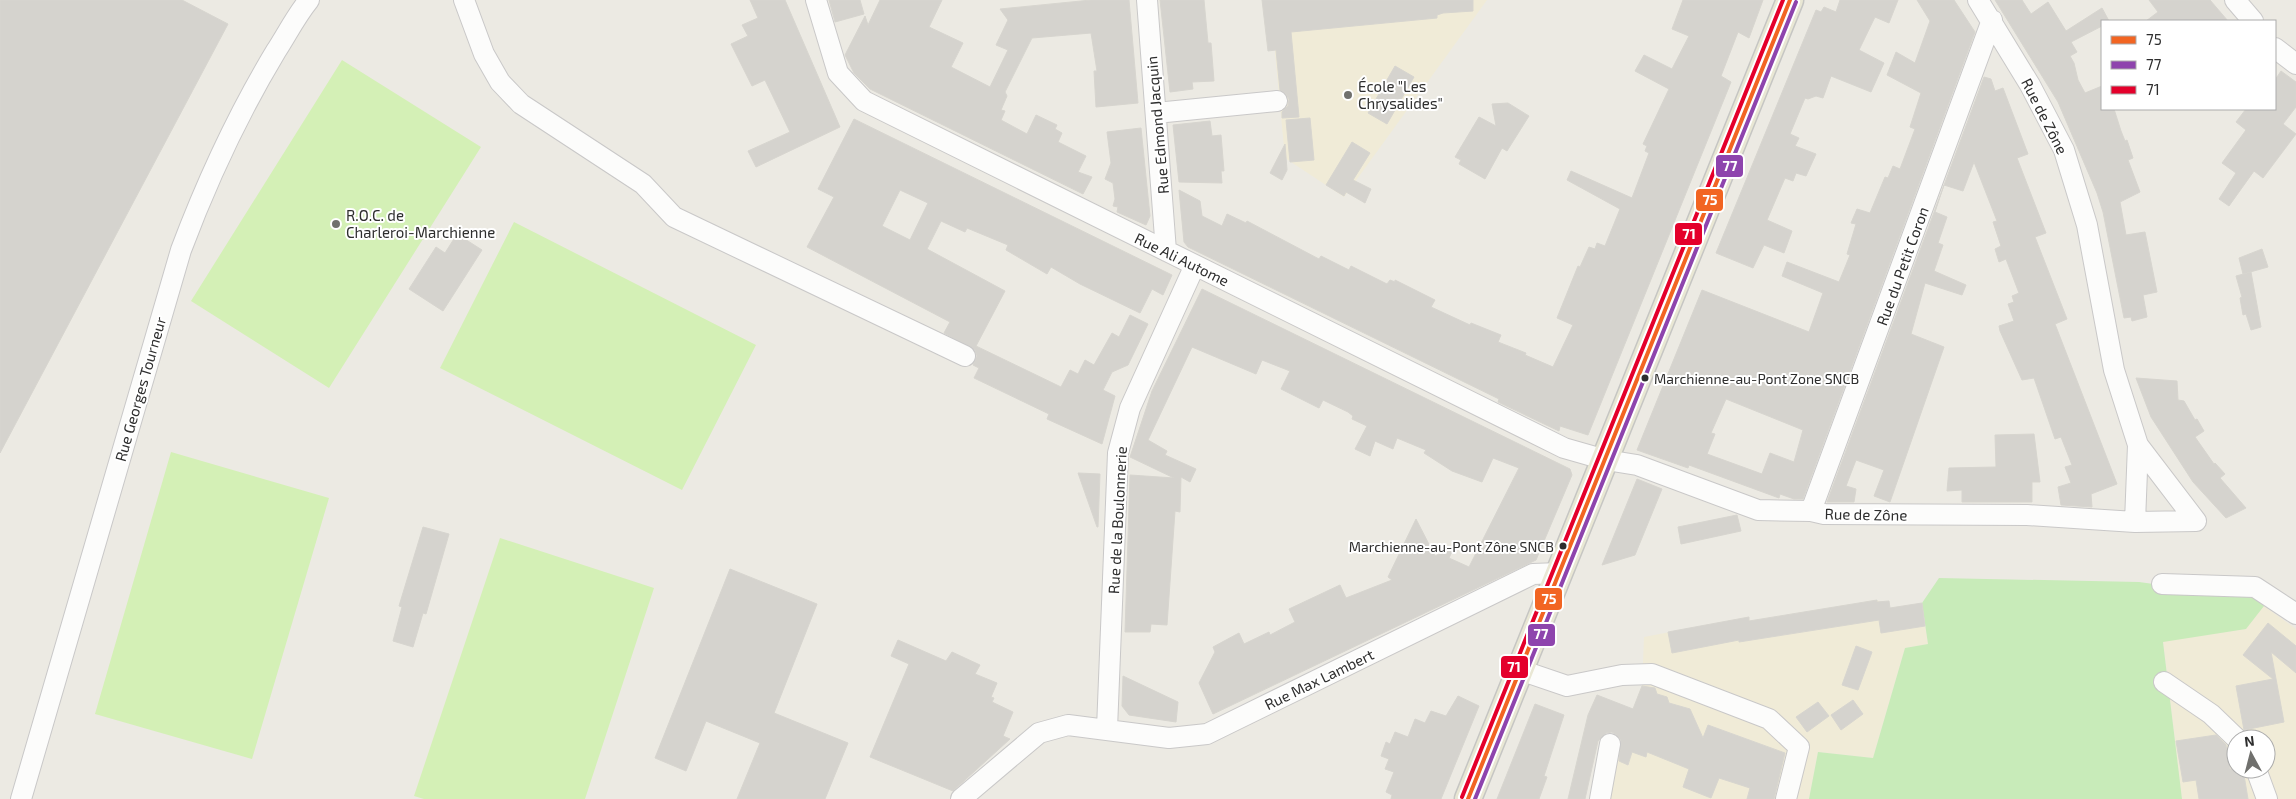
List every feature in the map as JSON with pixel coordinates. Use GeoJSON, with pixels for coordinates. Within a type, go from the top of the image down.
{"type":"FeatureCollection","features":[{"type":"Feature","properties":{"kind":"main road"},"geometry":{"type":"LineString","coordinates":[[1468,799],[1790,0]]}},
{"type":"Feature","properties":{"kind":"street","name":"Rue Georges Tourneur"},"geometry":{"type":"LineString","coordinates":[[21,799],[180,250],[201,196],[226,143],[263,72],[309,0]]}},
{"type":"Feature","properties":{"kind":"street"},"geometry":{"type":"LineString","coordinates":[[464,0],[484,54],[500,82],[521,104],[642,184],[674,217],[965,356]]}},
{"type":"Feature","properties":{"kind":"street","name":"Rue Ali Autome"},"geometry":{"type":"LineString","coordinates":[[816,0],[838,73],[864,100],[1564,448],[1606,460]]}},
{"type":"Feature","properties":{"kind":"street","name":"Rue Edmond Jacquin"},"geometry":{"type":"LineString","coordinates":[[1146,0],[1166,251]]}},
{"type":"Feature","properties":{"kind":"street","name":"Rue de Zône"},"geometry":{"type":"LineString","coordinates":[[1606,460],[1637,465],[1758,510],[1811,511],[1824,514],[2027,516],[2135,522],[2196,521],[2138,445],[2114,370],[2087,226],[2064,150],[2030,85],[1992,20],[1978,0]]}},
{"type":"Feature","properties":{"kind":"street"},"geometry":{"type":"LineString","coordinates":[[2235,0],[2251,20]]}},
{"type":"Feature","properties":{"kind":"street","name":"Rue du Petit Coron"},"geometry":{"type":"LineString","coordinates":[[1811,511],[1992,20]]}},
{"type":"Feature","properties":{"kind":"street"},"geometry":{"type":"LineString","coordinates":[[2276,49],[2296,64]]}},
{"type":"Feature","properties":{"kind":"street"},"geometry":{"type":"LineString","coordinates":[[1156,113],[1278,101]]}},
{"type":"Feature","properties":{"kind":"street","name":"Rue de la Boulonnerie"},"geometry":{"type":"LineString","coordinates":[[1106,729],[1118,453],[1130,408],[1195,265]]}},
{"type":"Feature","properties":{"kind":"street","name":"Rue de Zône"},"geometry":{"type":"LineString","coordinates":[[2135,522],[2138,445]]}},
{"type":"Feature","properties":{"kind":"street","name":"Rue Max Lambert"},"geometry":{"type":"LineString","coordinates":[[961,799],[1039,733],[1068,725],[1169,738],[1207,734],[1533,574],[1556,581]]}},
{"type":"Feature","properties":{"kind":"street"},"geometry":{"type":"LineString","coordinates":[[2162,584],[2255,587],[2296,614]]}},
{"type":"Feature","properties":{"kind":"street"},"geometry":{"type":"LineString","coordinates":[[1520,670],[1567,686],[1622,675],[1652,674],[1770,719],[1799,746],[1786,799]]}},
{"type":"Feature","properties":{"kind":"street"},"geometry":{"type":"LineString","coordinates":[[2164,682],[2211,714],[2227,729]]}},
{"type":"Feature","properties":{"kind":"street"},"geometry":{"type":"LineString","coordinates":[[1600,799],[1610,744]]}},
{"type":"Feature","properties":{"kind":"street"},"geometry":{"type":"LineString","coordinates":[[2260,779],[2267,799]]}},
{"type":"Feature","properties":{"kind":"shaded area","name":"École \"Les Chrysalides\""},"geometry":{"type":"Polygon","coordinates":[[[1270,0],[1487,0],[1344,197],[1285,158],[1270,0]]]}},
{"type":"Feature","properties":{"kind":"shaded area"},"geometry":{"type":"Polygon","coordinates":[[[1877,600],[1890,608],[1922,603],[1928,644],[1905,648],[1873,758],[1818,752],[1809,799],[1607,799],[1615,760],[1637,705],[1636,701],[1642,686],[1644,637],[1748,617],[1750,621],[1877,600]]]}},
{"type":"Feature","properties":{"kind":"shaded area"},"geometry":{"type":"Polygon","coordinates":[[[2264,606],[2296,629],[2296,799],[2182,799],[2163,641],[2245,629],[2264,606]]]}},
{"type":"Feature","properties":{"kind":"green space","name":"R.O.C. de Charleroi-Marchienne"},"geometry":{"type":"Polygon","coordinates":[[[342,60],[481,147],[329,388],[191,301],[342,60]]]}},
{"type":"Feature","properties":{"kind":"green space","name":"R.O.C. de Charleroi-Marchienne"},"geometry":{"type":"Polygon","coordinates":[[[514,222],[756,345],[682,490],[440,368],[514,222]]]}},
{"type":"Feature","properties":{"kind":"green space"},"geometry":{"type":"Polygon","coordinates":[[[171,452],[329,498],[252,759],[95,714],[171,452]]]}},
{"type":"Feature","properties":{"kind":"green space"},"geometry":{"type":"Polygon","coordinates":[[[500,538],[654,588],[585,799],[424,799],[414,796],[500,538]]]}},
{"type":"Feature","properties":{"kind":"green space"},"geometry":{"type":"Polygon","coordinates":[[[1939,578],[2139,582],[2256,598],[2264,606],[2246,629],[2163,642],[2182,799],[1809,799],[1818,752],[1873,758],[1905,648],[1928,644],[1922,603],[1939,578]]]}},
{"type":"Feature","properties":{"kind":"building"},"geometry":{"type":"Polygon","coordinates":[[[0,0],[182,0],[228,24],[0,453],[0,0]]]}},
{"type":"Feature","properties":{"kind":"building"},"geometry":{"type":"Polygon","coordinates":[[[750,0],[785,0],[840,127],[756,167],[748,151],[790,132],[765,80],[752,86],[731,44],[748,36],[742,25],[758,18],[750,0]]]}},
{"type":"Feature","properties":{"kind":"building"},"geometry":{"type":"Polygon","coordinates":[[[829,0],[860,0],[864,14],[835,22],[829,0]]]}},
{"type":"Feature","properties":{"kind":"building"},"geometry":{"type":"Polygon","coordinates":[[[880,0],[942,0],[929,27],[963,43],[951,67],[990,87],[1008,50],[996,45],[1008,20],[1000,9],[1091,0],[1129,0],[1138,103],[1096,107],[1094,71],[1097,71],[1091,33],[1032,38],[1005,92],[1007,96],[1001,110],[1005,111],[1001,120],[1027,134],[1036,115],[1057,125],[1055,129],[1062,133],[1058,142],[1086,156],[1078,172],[1092,177],[1083,194],[870,89],[854,73],[845,55],[865,16],[868,25],[880,0]]]}},
{"type":"Feature","properties":{"kind":"building"},"geometry":{"type":"Polygon","coordinates":[[[1160,0],[1204,0],[1208,43],[1211,43],[1214,81],[1192,82],[1193,89],[1170,92],[1160,0]]]}},
{"type":"Feature","properties":{"kind":"building"},"geometry":{"type":"Polygon","coordinates":[[[1262,0],[1473,0],[1473,11],[1443,13],[1437,15],[1437,18],[1291,32],[1299,117],[1282,118],[1282,112],[1288,106],[1289,99],[1280,90],[1276,50],[1268,51],[1262,0]]]}},
{"type":"Feature","properties":{"kind":"building"},"geometry":{"type":"Polygon","coordinates":[[[1683,0],[1763,0],[1749,38],[1738,32],[1721,76],[1731,82],[1588,435],[1560,426],[1559,431],[1498,402],[1499,399],[1188,247],[1184,242],[1179,190],[1200,201],[1202,216],[1222,226],[1227,214],[1246,223],[1247,221],[1319,259],[1321,256],[1349,270],[1351,266],[1387,284],[1390,280],[1395,282],[1395,280],[1435,300],[1431,307],[1470,325],[1471,323],[1501,335],[1498,342],[1526,353],[1525,355],[1553,367],[1573,325],[1557,318],[1578,266],[1580,267],[1589,247],[1595,249],[1597,243],[1605,246],[1620,209],[1567,180],[1571,171],[1632,198],[1649,153],[1645,151],[1647,146],[1643,144],[1669,89],[1635,71],[1644,55],[1672,69],[1689,36],[1672,29],[1683,0]]]}},
{"type":"Feature","properties":{"kind":"building"},"geometry":{"type":"Polygon","coordinates":[[[1840,0],[1898,0],[1889,23],[1875,17],[1859,50],[1884,63],[1871,92],[1831,76],[1823,98],[1816,96],[1808,99],[1805,98],[1790,134],[1799,138],[1795,146],[1816,154],[1806,176],[1796,173],[1793,181],[1785,178],[1767,220],[1792,231],[1784,253],[1764,245],[1753,268],[1716,253],[1816,10],[1821,12],[1824,7],[1836,12],[1840,0]]]}},
{"type":"Feature","properties":{"kind":"building"},"geometry":{"type":"Polygon","coordinates":[[[1917,0],[1954,0],[1975,32],[1803,499],[1794,499],[1780,494],[1779,498],[1689,465],[1688,468],[1637,450],[1702,290],[1809,332],[1823,293],[1782,276],[1787,262],[1839,282],[1850,255],[1847,254],[1856,224],[1851,223],[1857,209],[1870,213],[1885,177],[1888,178],[1893,166],[1900,169],[1915,129],[1910,127],[1921,93],[1887,75],[1896,52],[1915,63],[1930,21],[1917,0]],[[1726,399],[1711,433],[1715,434],[1707,454],[1762,474],[1770,453],[1794,462],[1803,430],[1726,399]]]}},
{"type":"Feature","properties":{"kind":"building"},"geometry":{"type":"Polygon","coordinates":[[[1995,0],[2022,0],[2031,14],[2048,2],[2066,31],[2102,8],[2108,20],[2101,20],[2101,27],[2071,42],[2077,52],[2070,56],[2074,63],[2078,80],[2085,93],[2101,86],[2101,110],[2114,110],[2133,158],[2128,160],[2140,192],[2120,202],[2126,235],[2145,232],[2157,292],[2143,295],[2147,317],[2132,321],[2131,317],[2124,318],[2103,212],[2097,193],[2058,102],[1995,0]]]}},
{"type":"Feature","properties":{"kind":"building"},"geometry":{"type":"Polygon","coordinates":[[[2149,0],[2210,0],[2227,20],[2147,20],[2158,12],[2149,0]]]}},
{"type":"Feature","properties":{"kind":"building"},"geometry":{"type":"Polygon","coordinates":[[[1395,66],[1414,77],[1387,124],[1368,113],[1395,66]]]}},
{"type":"Feature","properties":{"kind":"building"},"geometry":{"type":"Polygon","coordinates":[[[2281,71],[2296,82],[2296,107],[2283,124],[2296,134],[2263,178],[2254,171],[2229,206],[2219,199],[2236,173],[2222,163],[2246,130],[2236,122],[2245,110],[2276,110],[2276,78],[2281,71]]]}},
{"type":"Feature","properties":{"kind":"building"},"geometry":{"type":"Polygon","coordinates":[[[1984,77],[1991,79],[1995,91],[2003,88],[2028,154],[2017,158],[2046,233],[2035,237],[2067,319],[2055,324],[2117,484],[2091,494],[2092,507],[2061,505],[2058,487],[2071,483],[2065,467],[2072,465],[2061,437],[2055,439],[2034,378],[2022,380],[2000,331],[1999,326],[2014,321],[2008,304],[2014,302],[2012,296],[2019,293],[2006,259],[1999,262],[1995,249],[2001,246],[1993,222],[1997,221],[1974,162],[1963,191],[1944,185],[1984,77]]]}},
{"type":"Feature","properties":{"kind":"building"},"geometry":{"type":"Polygon","coordinates":[[[1508,103],[1529,116],[1507,151],[1502,148],[1485,179],[1459,164],[1461,160],[1455,157],[1479,117],[1496,126],[1492,104],[1508,103]]]}},
{"type":"Feature","properties":{"kind":"building"},"geometry":{"type":"Polygon","coordinates":[[[1310,118],[1314,160],[1290,162],[1286,120],[1310,118]]]}},
{"type":"Feature","properties":{"kind":"building"},"geometry":{"type":"Polygon","coordinates":[[[854,119],[1172,275],[1163,295],[1152,289],[1140,313],[1080,284],[1051,267],[1047,274],[1006,250],[1008,245],[967,228],[965,232],[941,221],[927,249],[1005,291],[976,346],[1061,387],[1070,370],[1078,374],[1085,360],[1094,365],[1112,333],[1119,337],[1130,315],[1148,324],[1128,365],[1112,372],[1103,390],[1115,396],[1102,444],[1047,419],[1049,414],[974,378],[979,368],[973,365],[977,356],[975,350],[944,333],[950,322],[807,247],[834,197],[818,189],[854,119]],[[900,190],[882,226],[910,240],[928,203],[900,190]]]}},
{"type":"Feature","properties":{"kind":"building"},"geometry":{"type":"Polygon","coordinates":[[[1210,121],[1212,136],[1221,135],[1224,171],[1221,171],[1222,183],[1179,182],[1173,125],[1210,121]]]}},
{"type":"Feature","properties":{"kind":"building"},"geometry":{"type":"Polygon","coordinates":[[[1141,128],[1150,216],[1146,225],[1117,212],[1118,207],[1113,206],[1115,199],[1113,183],[1105,179],[1111,163],[1107,132],[1141,128]]]}},
{"type":"Feature","properties":{"kind":"building"},"geometry":{"type":"Polygon","coordinates":[[[1352,142],[1370,153],[1353,180],[1371,189],[1365,203],[1346,192],[1344,196],[1326,185],[1352,142]]]}},
{"type":"Feature","properties":{"kind":"building"},"geometry":{"type":"Polygon","coordinates":[[[1285,144],[1287,170],[1282,180],[1270,173],[1285,144]]]}},
{"type":"Feature","properties":{"kind":"building"},"geometry":{"type":"Polygon","coordinates":[[[1943,188],[1935,212],[1947,217],[1938,243],[1943,245],[1934,271],[1966,285],[1962,295],[1925,283],[1911,334],[1944,347],[1890,502],[1874,496],[1884,470],[1856,460],[1846,486],[1856,489],[1854,502],[1827,502],[1943,188]]]}},
{"type":"Feature","properties":{"kind":"building"},"geometry":{"type":"Polygon","coordinates":[[[457,234],[482,250],[443,311],[409,289],[436,247],[445,253],[457,234]]]}},
{"type":"Feature","properties":{"kind":"building"},"geometry":{"type":"Polygon","coordinates":[[[2262,249],[2268,267],[2243,274],[2239,258],[2262,249]]]}},
{"type":"Feature","properties":{"kind":"building"},"geometry":{"type":"Polygon","coordinates":[[[2251,272],[2261,327],[2251,330],[2246,314],[2243,315],[2240,298],[2242,297],[2236,276],[2251,272]]]}},
{"type":"Feature","properties":{"kind":"building"},"geometry":{"type":"Polygon","coordinates":[[[1202,289],[1570,469],[1572,475],[1536,560],[1213,714],[1199,683],[1215,652],[1213,647],[1239,633],[1244,644],[1269,632],[1270,635],[1295,622],[1289,609],[1340,585],[1346,598],[1392,580],[1388,577],[1416,519],[1435,556],[1454,547],[1449,558],[1469,567],[1519,468],[1493,458],[1482,482],[1452,471],[1424,453],[1426,450],[1397,438],[1393,449],[1375,441],[1370,456],[1355,449],[1367,426],[1352,419],[1353,416],[1348,412],[1323,400],[1319,408],[1281,389],[1290,371],[1262,360],[1256,374],[1192,347],[1148,440],[1167,451],[1165,455],[1196,469],[1190,482],[1181,477],[1180,512],[1175,511],[1167,625],[1151,624],[1150,632],[1125,632],[1130,475],[1174,478],[1130,457],[1152,391],[1202,289]]]}},
{"type":"Feature","properties":{"kind":"building"},"geometry":{"type":"Polygon","coordinates":[[[2136,378],[2177,381],[2178,400],[2184,401],[2204,431],[2195,437],[2214,464],[2225,474],[2220,478],[2246,508],[2226,518],[2193,482],[2151,417],[2136,378]]]}},
{"type":"Feature","properties":{"kind":"building"},"geometry":{"type":"Polygon","coordinates":[[[2034,434],[2040,482],[2032,482],[2032,502],[1962,502],[1962,490],[1947,491],[1949,468],[1996,467],[1995,435],[2034,434]]]}},
{"type":"Feature","properties":{"kind":"building"},"geometry":{"type":"Polygon","coordinates":[[[1078,473],[1100,474],[1098,527],[1097,527],[1078,473]]]}},
{"type":"Feature","properties":{"kind":"building"},"geometry":{"type":"Polygon","coordinates":[[[1637,479],[1662,489],[1635,555],[1602,565],[1637,479]]]}},
{"type":"Feature","properties":{"kind":"building"},"geometry":{"type":"Polygon","coordinates":[[[1737,515],[1741,531],[1681,544],[1678,527],[1737,515]]]}},
{"type":"Feature","properties":{"kind":"building"},"geometry":{"type":"Polygon","coordinates":[[[423,527],[449,534],[426,614],[423,613],[413,647],[393,641],[402,607],[399,606],[423,527]]]}},
{"type":"Feature","properties":{"kind":"building"},"geometry":{"type":"Polygon","coordinates":[[[730,569],[817,604],[774,713],[848,743],[825,799],[737,799],[760,743],[706,721],[686,771],[655,758],[730,569]]]}},
{"type":"Feature","properties":{"kind":"building"},"geometry":{"type":"Polygon","coordinates":[[[1877,600],[1877,602],[1889,601],[1890,608],[1922,603],[1925,626],[1881,633],[1879,620],[1739,642],[1739,640],[1672,653],[1668,632],[1749,617],[1749,621],[1877,600]]]}},
{"type":"Feature","properties":{"kind":"building"},"geometry":{"type":"Polygon","coordinates":[[[2268,623],[2296,646],[2296,673],[2271,652],[2284,722],[2244,729],[2236,686],[2273,679],[2243,655],[2268,623]]]}},
{"type":"Feature","properties":{"kind":"building"},"geometry":{"type":"Polygon","coordinates":[[[898,640],[946,661],[952,652],[980,665],[975,674],[997,683],[991,697],[994,698],[992,702],[1013,712],[1003,736],[1010,739],[953,791],[870,757],[909,664],[891,656],[898,640]]]}},
{"type":"Feature","properties":{"kind":"building"},"geometry":{"type":"Polygon","coordinates":[[[1856,646],[1872,652],[1858,690],[1842,685],[1856,646]]]}},
{"type":"Feature","properties":{"kind":"building"},"geometry":{"type":"Polygon","coordinates":[[[1123,676],[1178,702],[1176,722],[1129,715],[1122,706],[1123,676]]]}},
{"type":"Feature","properties":{"kind":"building"},"geometry":{"type":"Polygon","coordinates":[[[1642,686],[1655,688],[1657,694],[1667,697],[1669,703],[1690,709],[1703,738],[1708,725],[1785,753],[1774,799],[1747,799],[1750,788],[1719,778],[1711,798],[1683,787],[1689,769],[1647,752],[1646,757],[1632,752],[1628,765],[1619,761],[1621,740],[1612,732],[1606,733],[1598,741],[1585,799],[1568,799],[1588,715],[1597,695],[1633,709],[1642,686]]]}},
{"type":"Feature","properties":{"kind":"building"},"geometry":{"type":"Polygon","coordinates":[[[1458,696],[1479,706],[1441,799],[1391,799],[1392,795],[1386,792],[1394,772],[1385,769],[1389,759],[1381,756],[1386,742],[1390,744],[1395,732],[1408,737],[1415,719],[1425,723],[1431,711],[1446,716],[1458,696]]]}},
{"type":"Feature","properties":{"kind":"building"},"geometry":{"type":"Polygon","coordinates":[[[1853,700],[1863,714],[1841,730],[1831,715],[1853,700]]]}},
{"type":"Feature","properties":{"kind":"building"},"geometry":{"type":"Polygon","coordinates":[[[1818,702],[1829,716],[1807,732],[1796,717],[1818,702]]]}},
{"type":"Feature","properties":{"kind":"building"},"geometry":{"type":"Polygon","coordinates":[[[1535,704],[1564,715],[1544,776],[1547,777],[1539,799],[1497,799],[1535,704]]]}},
{"type":"Feature","properties":{"kind":"building"},"geometry":{"type":"Polygon","coordinates":[[[2216,735],[2226,745],[2226,779],[2245,779],[2248,799],[2199,799],[2196,780],[2183,782],[2176,741],[2216,735]]]}},
{"type":"Feature","properties":{"kind":"transit line","name":"71"},"geometry":{"type":"LineString","coordinates":[[1462,797],[1783,0]]}},
{"type":"Feature","properties":{"kind":"transit line","name":"75"},"geometry":{"type":"LineString","coordinates":[[1468,799],[1790,0]]}},
{"type":"Feature","properties":{"kind":"transit line","name":"77"},"geometry":{"type":"LineString","coordinates":[[1475,799],[1796,2]]}},
{"type":"Feature","properties":{"kind":"place","name":"École \"Les Chrysalides\""},"geometry":{"type":"Point","coordinates":[1348,95]}},
{"type":"Feature","properties":{"kind":"place","name":"R.O.C. de Charleroi-Marchienne"},"geometry":{"type":"Point","coordinates":[336,224]}},
{"type":"Feature","properties":{"kind":"place","name":"Marchienne-au-Pont Zone SNCB"},"geometry":{"type":"Point","coordinates":[1645,378]}},
{"type":"Feature","properties":{"kind":"place","name":"Marchienne-au-Pont Zône SNCB"},"geometry":{"type":"Point","coordinates":[1563,546]}}]}
